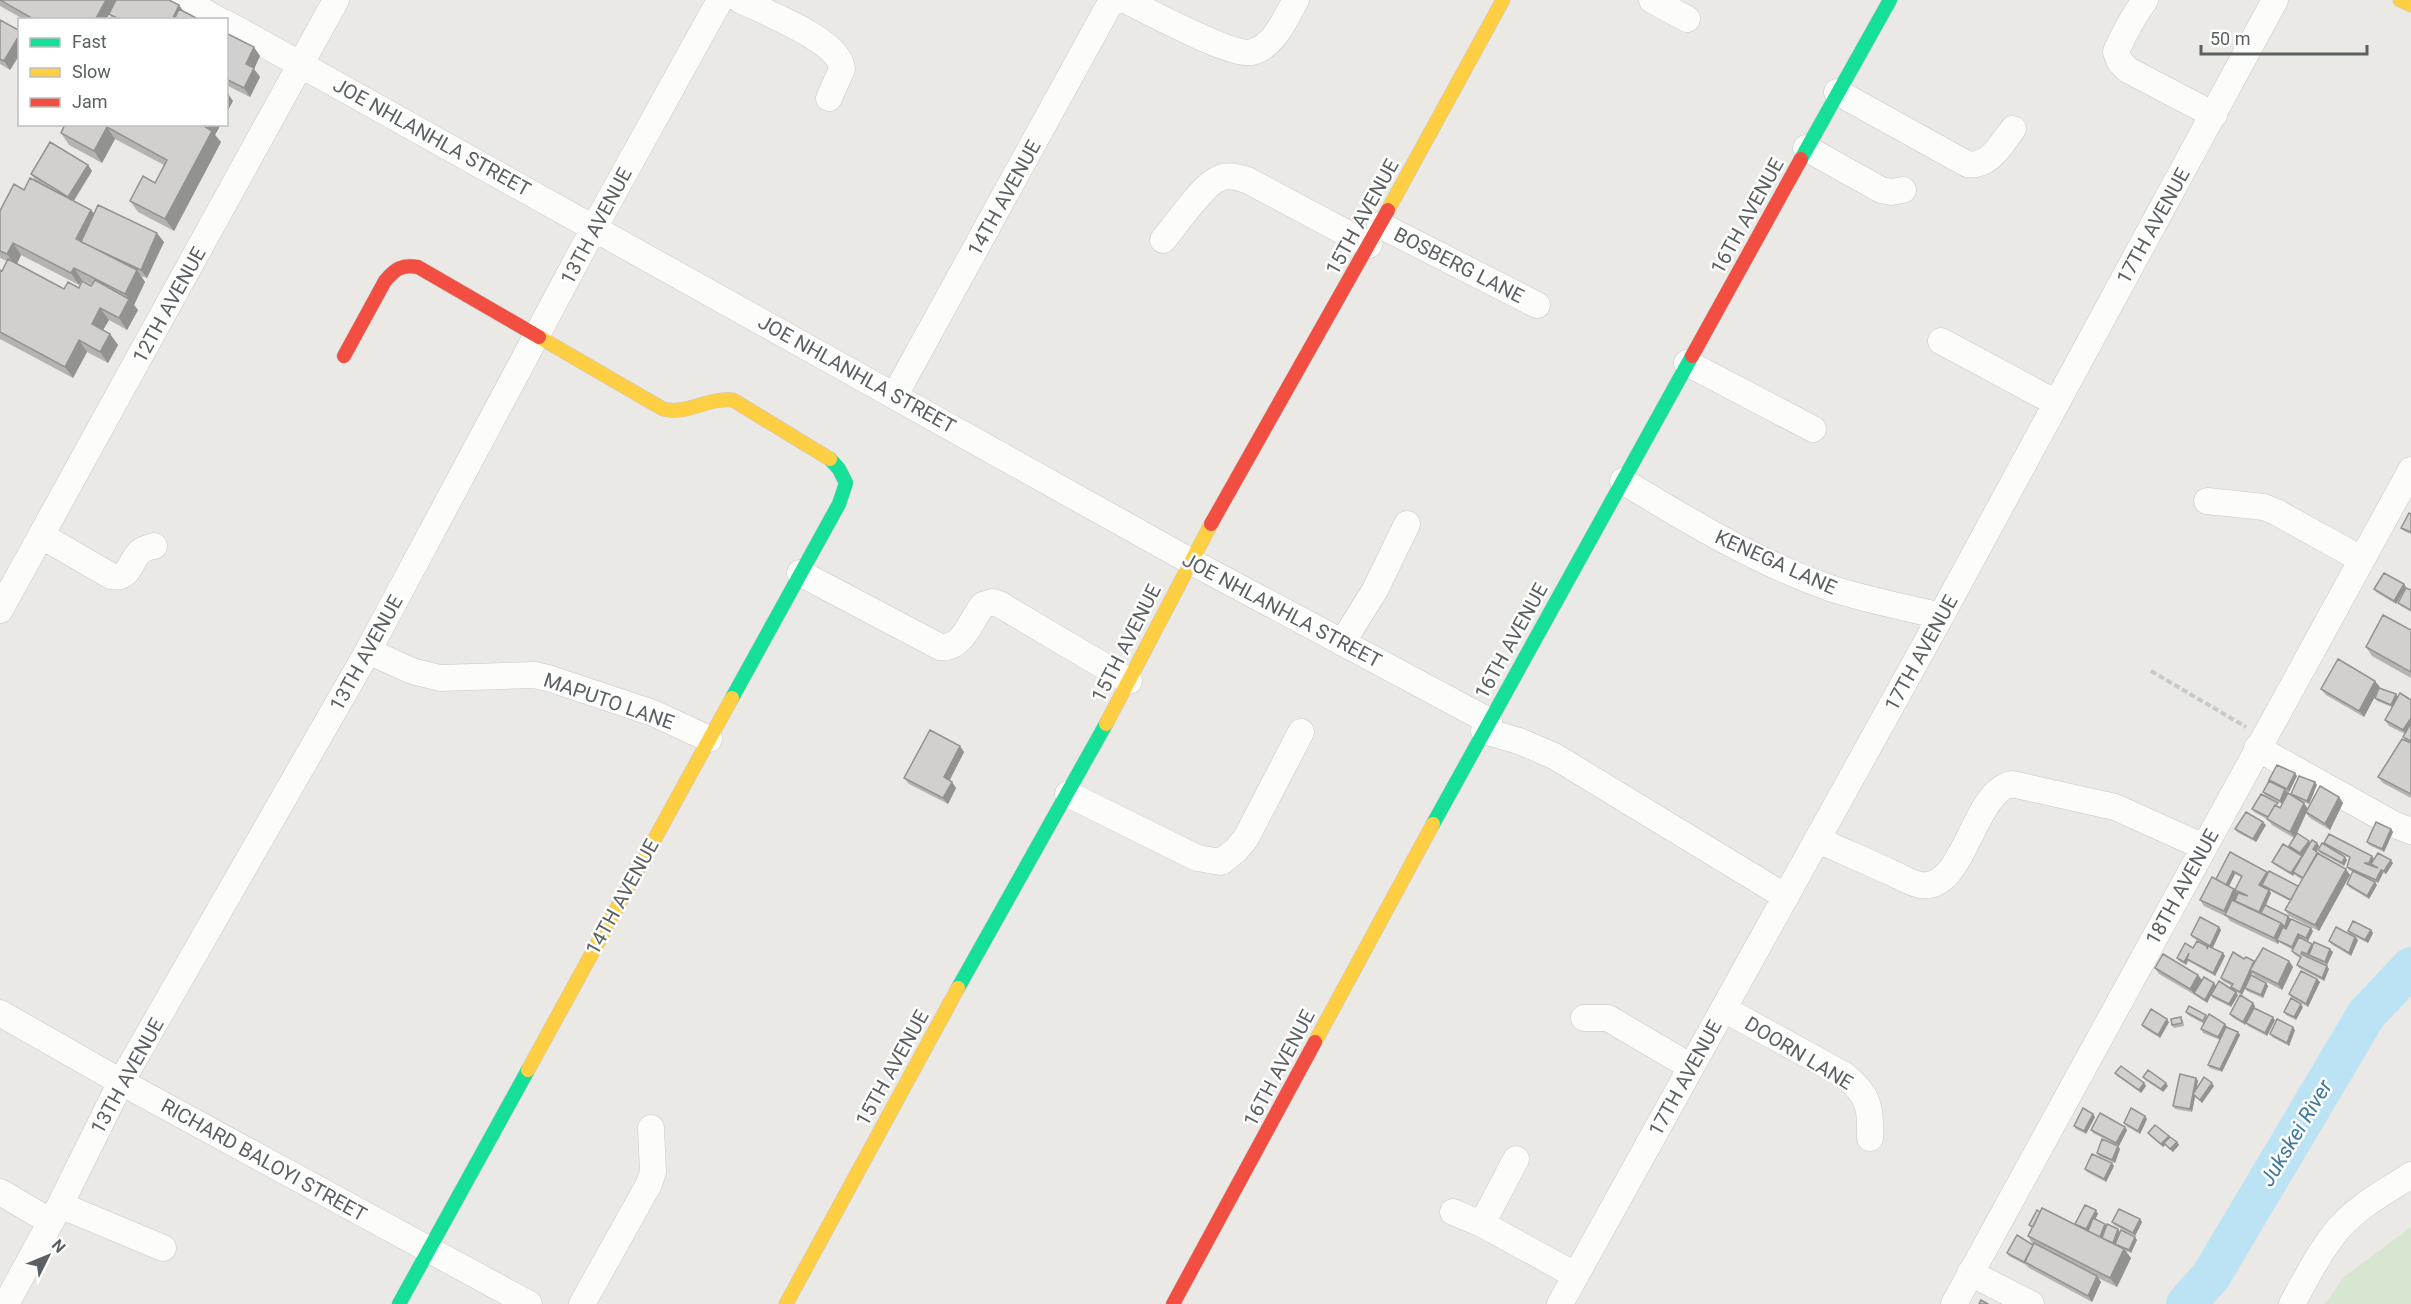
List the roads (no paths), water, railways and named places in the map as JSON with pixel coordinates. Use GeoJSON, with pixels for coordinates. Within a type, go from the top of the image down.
{"type":"FeatureCollection","features":[{"type":"Feature","properties":{"kind":"street"},"geometry":{"type":"LineString","coordinates":[[183,0],[215,18]]}},
{"type":"Feature","properties":{"kind":"street","name":"12TH AVENUE"},"geometry":{"type":"LineString","coordinates":[[0,610],[336,0]]}},
{"type":"Feature","properties":{"kind":"street","name":"13TH AVENUE"},"geometry":{"type":"LineString","coordinates":[[6,1304],[121,1082],[368,651],[594,228],[720,0]]}},
{"type":"Feature","properties":{"kind":"street"},"geometry":{"type":"LineString","coordinates":[[740,0],[815,37],[835,53],[842,69],[829,98]]}},
{"type":"Feature","properties":{"kind":"street","name":"14TH AVENUE"},"geometry":{"type":"LineString","coordinates":[[896,395],[1112,0]]}},
{"type":"Feature","properties":{"kind":"street"},"geometry":{"type":"LineString","coordinates":[[1125,0],[1222,46],[1245,52],[1253,52],[1270,41],[1296,0]]}},
{"type":"Feature","properties":{"kind":"street","name":"15TH AVENUE"},"geometry":{"type":"LineString","coordinates":[[786,1304],[941,1019],[1068,794],[1190,561],[1375,235],[1503,0]]}},
{"type":"Feature","properties":{"kind":"street"},"geometry":{"type":"LineString","coordinates":[[1652,0],[1687,19]]}},
{"type":"Feature","properties":{"kind":"street","name":"16TH AVENUE"},"geometry":{"type":"LineString","coordinates":[[1173,1304],[1487,726],[1890,0]]}},
{"type":"Feature","properties":{"kind":"street"},"geometry":{"type":"LineString","coordinates":[[2145,0],[2126,28],[2116,52],[2120,62],[2128,70],[2214,115]]}},
{"type":"Feature","properties":{"kind":"street","name":"17TH AVENUE"},"geometry":{"type":"LineString","coordinates":[[1564,1303],[1575,1275],[1941,616],[2275,0]]}},
{"type":"Feature","properties":{"kind":"street"},"geometry":{"type":"LineString","coordinates":[[2400,0],[2411,5]]}},
{"type":"Feature","properties":{"kind":"street","name":"JOE NHLANHLA STREET"},"geometry":{"type":"LineString","coordinates":[[228,24],[1190,561],[1342,643],[1487,726],[1554,756],[1786,897]]}},
{"type":"Feature","properties":{"kind":"street"},"geometry":{"type":"LineString","coordinates":[[1837,92],[1967,164],[1980,164],[1985,161],[2013,129]]}},
{"type":"Feature","properties":{"kind":"street"},"geometry":{"type":"LineString","coordinates":[[1806,148],[1881,190],[1891,192],[1903,190]]}},
{"type":"Feature","properties":{"kind":"street","name":"BOSBERG LANE"},"geometry":{"type":"LineString","coordinates":[[1163,240],[1209,185],[1221,177],[1233,176],[1537,305]]}},
{"type":"Feature","properties":{"kind":"street"},"geometry":{"type":"LineString","coordinates":[[344,356],[384,281],[399,267],[408,265],[418,267],[538,336]]}},
{"type":"Feature","properties":{"kind":"street","name":"14TH AVENUE"},"geometry":{"type":"LineString","coordinates":[[399,1304],[844,490],[844,476],[835,463],[784,429],[733,400],[717,400],[692,410],[673,412],[663,409],[538,336]]}},
{"type":"Feature","properties":{"kind":"street"},"geometry":{"type":"LineString","coordinates":[[1941,341],[2056,403]]}},
{"type":"Feature","properties":{"kind":"street"},"geometry":{"type":"LineString","coordinates":[[1687,363],[1813,429]]}},
{"type":"Feature","properties":{"kind":"street","name":"18TH AVENUE"},"geometry":{"type":"LineString","coordinates":[[1953,1304],[2411,470]]}},
{"type":"Feature","properties":{"kind":"street","name":"KENEGA LANE"},"geometry":{"type":"LineString","coordinates":[[1623,481],[1701,528],[1776,566],[1840,591],[1941,616]]}},
{"type":"Feature","properties":{"kind":"street"},"geometry":{"type":"LineString","coordinates":[[2207,501],[2270,510],[2361,559]]}},
{"type":"Feature","properties":{"kind":"street"},"geometry":{"type":"LineString","coordinates":[[1342,643],[1375,590],[1407,524]]}},
{"type":"Feature","properties":{"kind":"street"},"geometry":{"type":"LineString","coordinates":[[42,536],[111,576],[118,577],[126,573],[140,551],[154,546]]}},
{"type":"Feature","properties":{"kind":"street"},"geometry":{"type":"LineString","coordinates":[[800,573],[940,647],[950,647],[960,640],[983,604],[993,602],[1129,681]]}},
{"type":"Feature","properties":{"kind":"street","name":"MAPUTO LANE"},"geometry":{"type":"LineString","coordinates":[[368,651],[412,671],[440,678],[534,675],[548,678],[652,713],[709,739]]}},
{"type":"Feature","properties":{"kind":"street"},"geometry":{"type":"LineString","coordinates":[[1068,794],[1197,858],[1221,862],[1246,838],[1301,732]]}},
{"type":"Feature","properties":{"kind":"street"},"geometry":{"type":"LineString","coordinates":[[2260,742],[2396,825],[2411,831]]}},
{"type":"Feature","properties":{"kind":"street"},"geometry":{"type":"LineString","coordinates":[[1818,840],[1916,884],[1935,883],[1950,869],[1993,796],[2004,785],[2012,784],[2115,807],[2204,847]]}},
{"type":"Feature","properties":{"kind":"street","name":"DOORN LANE"},"geometry":{"type":"LineString","coordinates":[[1724,1009],[1855,1083],[1863,1092],[1871,1115],[1870,1138]]}},
{"type":"Feature","properties":{"kind":"street","name":"RICHARD BALOYI STREET"},"geometry":{"type":"LineString","coordinates":[[0,1013],[121,1082],[529,1304]]}},
{"type":"Feature","properties":{"kind":"street"},"geometry":{"type":"LineString","coordinates":[[1584,1018],[1608,1018],[1691,1067]]}},
{"type":"Feature","properties":{"kind":"street"},"geometry":{"type":"LineString","coordinates":[[582,1304],[649,1184],[653,1172],[651,1128]]}},
{"type":"Feature","properties":{"kind":"street"},"geometry":{"type":"LineString","coordinates":[[1482,1224],[1516,1159]]}},
{"type":"Feature","properties":{"kind":"street"},"geometry":{"type":"LineString","coordinates":[[2292,1304],[2313,1266],[2340,1227],[2355,1213],[2411,1175]]}},
{"type":"Feature","properties":{"kind":"street"},"geometry":{"type":"LineString","coordinates":[[0,1192],[55,1213],[163,1248]]}},
{"type":"Feature","properties":{"kind":"street"},"geometry":{"type":"LineString","coordinates":[[1453,1212],[1482,1224],[1575,1275]]}},
{"type":"Feature","properties":{"kind":"street"},"geometry":{"type":"LineString","coordinates":[[1970,1273],[2031,1304]]}},
{"type":"Feature","properties":{"kind":"waterway","name":"Jukskei River"},"geometry":{"type":"LineString","coordinates":[[2186,1304],[2211,1276],[2366,1015],[2411,967]]}}]}
